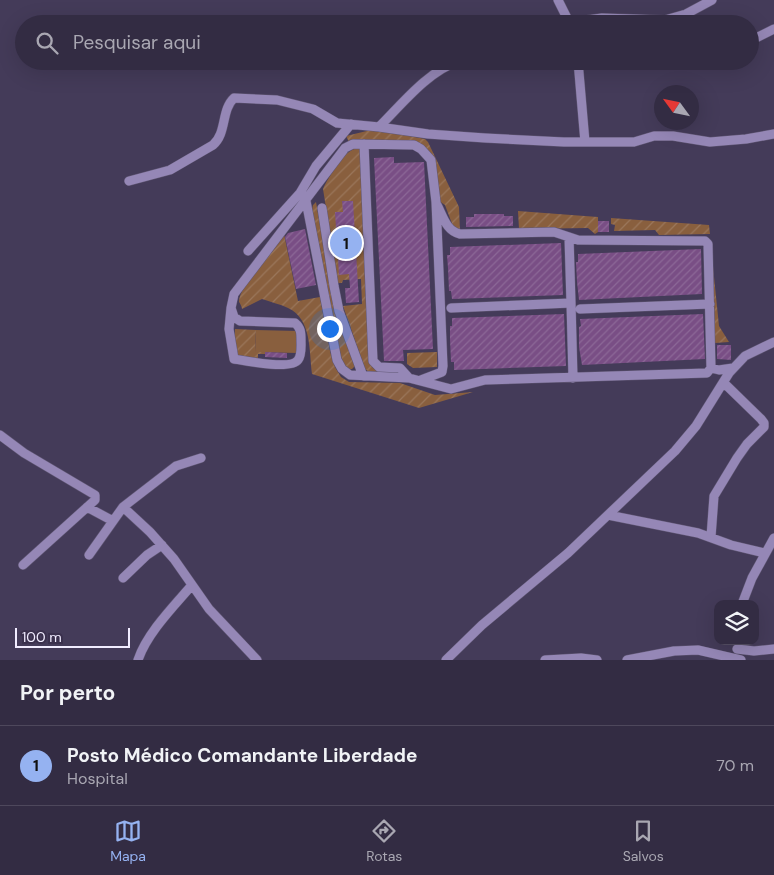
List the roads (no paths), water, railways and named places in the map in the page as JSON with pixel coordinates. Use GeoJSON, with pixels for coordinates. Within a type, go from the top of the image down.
{"type":"FeatureCollection","features":[{"type":"Feature","properties":{"kind":"street"},"geometry":{"type":"LineString","coordinates":[[558,0],[566,15]]}},
{"type":"Feature","properties":{"kind":"street"},"geometry":{"type":"LineString","coordinates":[[682,15],[712,0]]}},
{"type":"Feature","properties":{"kind":"street"},"geometry":{"type":"LineString","coordinates":[[759,36],[774,29]]}},
{"type":"Feature","properties":{"kind":"street"},"geometry":{"type":"LineString","coordinates":[[379,126],[439,70]]}},
{"type":"Feature","properties":{"kind":"street"},"geometry":{"type":"LineString","coordinates":[[579,70],[585,142]]}},
{"type":"Feature","properties":{"kind":"street"},"geometry":{"type":"LineString","coordinates":[[129,181],[170,170],[212,145],[218,140],[229,106],[234,98],[277,100],[313,109],[337,123],[379,126],[428,134],[585,142],[634,142],[654,136],[673,136],[710,142],[774,134]]}},
{"type":"Feature","properties":{"kind":"street"},"geometry":{"type":"LineString","coordinates":[[248,251],[300,193],[316,166],[351,124]]}},
{"type":"Feature","properties":{"kind":"street"},"geometry":{"type":"LineString","coordinates":[[231,308],[234,317],[240,321],[295,323],[299,326],[301,354],[298,360],[292,364],[261,364],[234,359],[229,330],[231,308],[234,294],[345,148],[353,144],[414,145],[421,149],[431,160],[436,202],[443,366],[442,372],[421,380]]}},
{"type":"Feature","properties":{"kind":"street"},"geometry":{"type":"LineString","coordinates":[[364,144],[373,361],[379,368],[400,368],[409,378]]}},
{"type":"Feature","properties":{"kind":"street"},"geometry":{"type":"LineString","coordinates":[[306,201],[337,360],[342,369],[350,374],[409,378],[451,389],[486,380],[707,373],[712,368],[708,244],[705,241],[589,241],[578,240],[554,232],[460,234],[454,233],[448,228],[436,202]]}},
{"type":"Feature","properties":{"kind":"street"},"geometry":{"type":"LineString","coordinates":[[322,208],[334,286],[340,311],[363,376]]}},
{"type":"Feature","properties":{"kind":"street"},"geometry":{"type":"LineString","coordinates":[[569,237],[573,378]]}},
{"type":"Feature","properties":{"kind":"street"},"geometry":{"type":"LineString","coordinates":[[451,308],[570,303]]}},
{"type":"Feature","properties":{"kind":"street"},"geometry":{"type":"LineString","coordinates":[[580,308],[710,304]]}},
{"type":"Feature","properties":{"kind":"street"},"geometry":{"type":"LineString","coordinates":[[446,660],[482,625],[568,553],[675,451],[696,426],[733,368],[745,356],[774,342]]}},
{"type":"Feature","properties":{"kind":"street"},"geometry":{"type":"LineString","coordinates":[[712,368],[719,370],[733,368]]}},
{"type":"Feature","properties":{"kind":"street"},"geometry":{"type":"LineString","coordinates":[[711,537],[714,496],[721,482],[747,444],[764,427],[761,419],[724,383]]}},
{"type":"Feature","properties":{"kind":"street"},"geometry":{"type":"LineString","coordinates":[[0,435],[24,453],[95,495],[95,500],[23,565]]}},
{"type":"Feature","properties":{"kind":"street"},"geometry":{"type":"LineString","coordinates":[[89,555],[123,507],[176,466],[201,458]]}},
{"type":"Feature","properties":{"kind":"street"},"geometry":{"type":"LineString","coordinates":[[87,507],[113,521]]}},
{"type":"Feature","properties":{"kind":"street"},"geometry":{"type":"LineString","coordinates":[[123,507],[174,559],[209,609],[257,660]]}},
{"type":"Feature","properties":{"kind":"street"},"geometry":{"type":"LineString","coordinates":[[608,515],[711,537],[731,545],[764,554]]}},
{"type":"Feature","properties":{"kind":"street"},"geometry":{"type":"LineString","coordinates":[[744,600],[764,554],[773,542]]}},
{"type":"Feature","properties":{"kind":"street"},"geometry":{"type":"LineString","coordinates":[[123,578],[147,555],[162,546]]}},
{"type":"Feature","properties":{"kind":"street"},"geometry":{"type":"LineString","coordinates":[[138,660],[165,616],[192,585]]}},
{"type":"Feature","properties":{"kind":"street"},"geometry":{"type":"LineString","coordinates":[[627,660],[674,651],[698,650],[739,660],[736,645],[754,651],[774,650]]}},
{"type":"Feature","properties":{"kind":"street"},"geometry":{"type":"LineString","coordinates":[[754,651],[762,660]]}},
{"type":"Feature","properties":{"kind":"street"},"geometry":{"type":"LineString","coordinates":[[546,660],[581,658],[597,660]]}},
{"type":"Feature","properties":{"kind":"place","name":"Posto Médico Comandante Liberdade"},"geometry":{"type":"Point","coordinates":[346,243]}}]}
